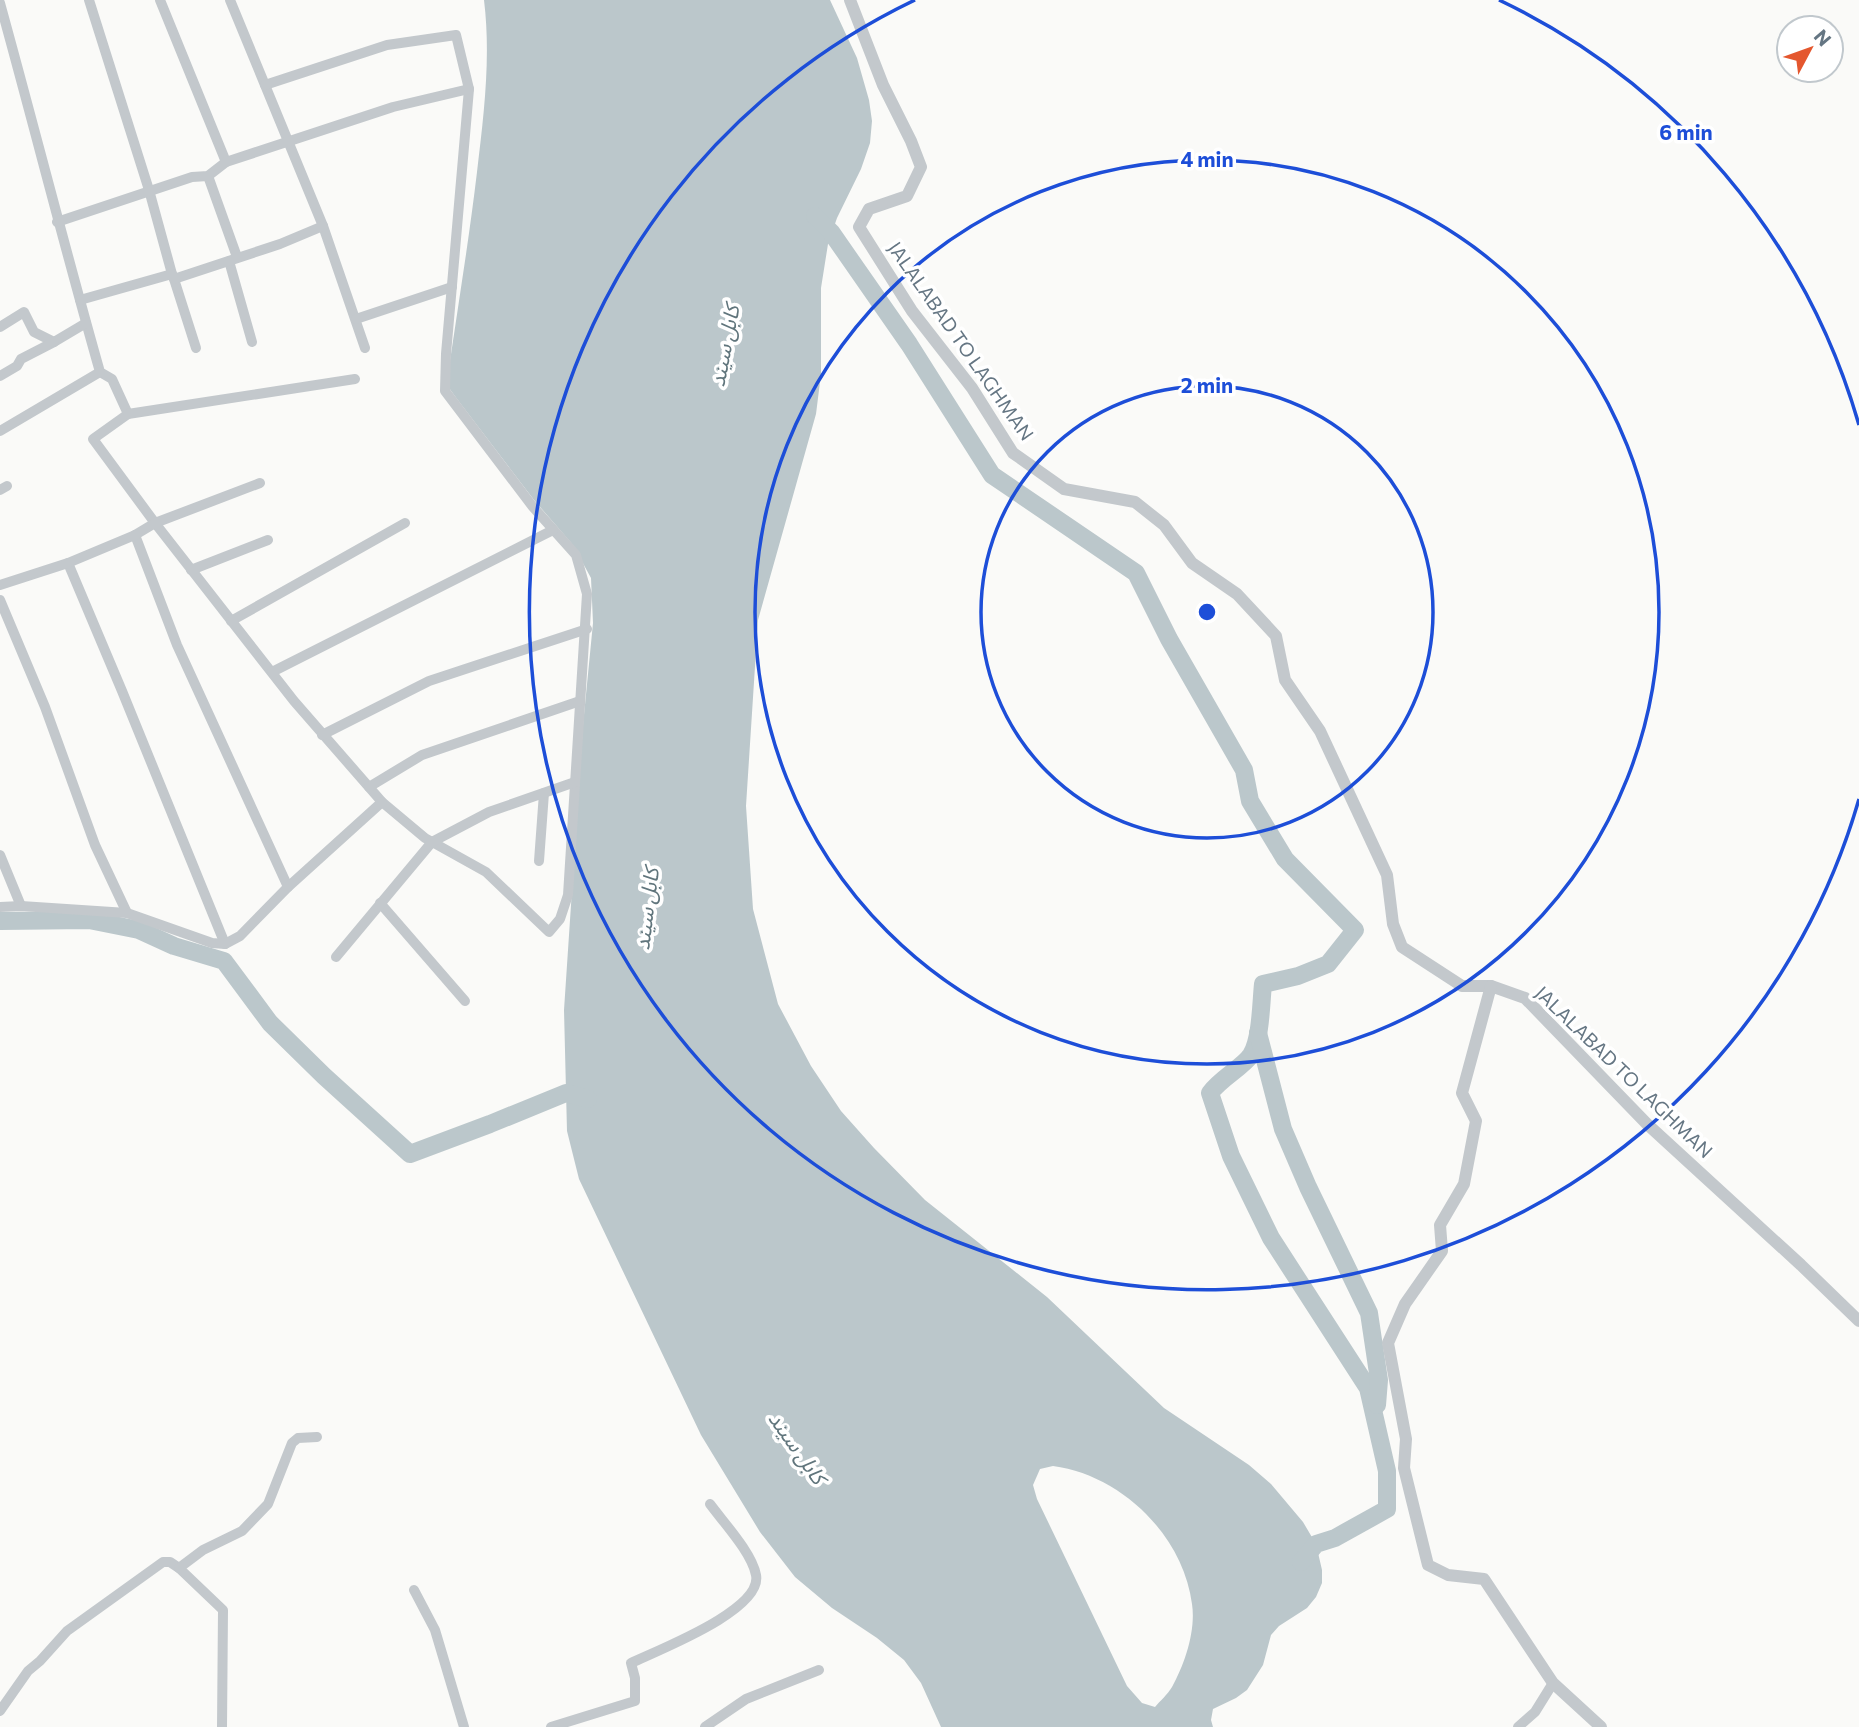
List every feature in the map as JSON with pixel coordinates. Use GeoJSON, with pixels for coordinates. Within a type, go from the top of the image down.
{"type":"FeatureCollection","features":[{"type":"Feature","properties":{"kind":"street"},"geometry":{"type":"LineString","coordinates":[[89,0],[196,348]]}},
{"type":"Feature","properties":{"kind":"street"},"geometry":{"type":"LineString","coordinates":[[160,0],[226,162]]}},
{"type":"Feature","properties":{"kind":"street"},"geometry":{"type":"LineString","coordinates":[[230,0],[323,226],[365,348]]}},
{"type":"Feature","properties":{"kind":"street","name":"JALALABAD TO LAGHMAN"},"geometry":{"type":"LineString","coordinates":[[850,0],[883,85],[921,167],[907,196],[869,209],[859,227],[912,311],[972,388],[1013,453],[1064,489],[1135,502],[1164,525],[1192,563],[1237,594],[1276,636],[1285,680],[1321,731],[1387,875],[1393,924],[1402,947],[1462,986],[1491,986],[1525,998],[1647,1125],[1859,1321]]}},
{"type":"Feature","properties":{"kind":"street"},"geometry":{"type":"LineString","coordinates":[[0,3],[40,147],[57,222],[100,372],[112,379],[128,414]]}},
{"type":"Feature","properties":{"kind":"street"},"geometry":{"type":"LineString","coordinates":[[265,85],[387,45],[456,35],[469,89],[445,391],[533,507],[576,555],[587,594],[568,895],[560,919],[549,932],[486,872],[432,842],[382,802],[322,736],[191,570],[93,439],[128,414],[355,379]]}},
{"type":"Feature","properties":{"kind":"street"},"geometry":{"type":"LineString","coordinates":[[57,222],[149,190],[192,177],[208,176],[226,162],[393,107],[469,89]]}},
{"type":"Feature","properties":{"kind":"street"},"geometry":{"type":"LineString","coordinates":[[208,176],[233,259],[252,342]]}},
{"type":"Feature","properties":{"kind":"street"},"geometry":{"type":"LineString","coordinates":[[79,300],[233,259],[323,226]]}},
{"type":"Feature","properties":{"kind":"street"},"geometry":{"type":"LineString","coordinates":[[356,319],[452,287]]}},
{"type":"Feature","properties":{"kind":"street"},"geometry":{"type":"LineString","coordinates":[[0,327],[24,312],[34,332],[54,342]]}},
{"type":"Feature","properties":{"kind":"street"},"geometry":{"type":"LineString","coordinates":[[0,376],[17,366],[20,359],[86,323]]}},
{"type":"Feature","properties":{"kind":"street"},"geometry":{"type":"LineString","coordinates":[[0,431],[100,372]]}},
{"type":"Feature","properties":{"kind":"street"},"geometry":{"type":"LineString","coordinates":[[0,585],[68,563],[135,535],[155,523],[260,484]]}},
{"type":"Feature","properties":{"kind":"street"},"geometry":{"type":"LineString","coordinates":[[231,621],[405,523]]}},
{"type":"Feature","properties":{"kind":"street"},"geometry":{"type":"LineString","coordinates":[[272,672],[553,530]]}},
{"type":"Feature","properties":{"kind":"street"},"geometry":{"type":"LineString","coordinates":[[135,535],[177,645],[288,887]]}},
{"type":"Feature","properties":{"kind":"street"},"geometry":{"type":"LineString","coordinates":[[191,570],[268,540]]}},
{"type":"Feature","properties":{"kind":"street"},"geometry":{"type":"LineString","coordinates":[[68,563],[225,944]]}},
{"type":"Feature","properties":{"kind":"street"},"geometry":{"type":"LineString","coordinates":[[0,600],[45,708],[95,845],[127,913]]}},
{"type":"Feature","properties":{"kind":"street"},"geometry":{"type":"LineString","coordinates":[[322,736],[429,681],[586,629]]}},
{"type":"Feature","properties":{"kind":"street"},"geometry":{"type":"LineString","coordinates":[[369,787],[422,755],[580,701]]}},
{"type":"Feature","properties":{"kind":"street"},"geometry":{"type":"LineString","coordinates":[[336,957],[432,842],[489,812],[575,782]]}},
{"type":"Feature","properties":{"kind":"street"},"geometry":{"type":"LineString","coordinates":[[539,861],[544,793]]}},
{"type":"Feature","properties":{"kind":"street"},"geometry":{"type":"LineString","coordinates":[[0,907],[127,913],[212,943],[225,944],[240,936],[288,887],[382,802]]}},
{"type":"Feature","properties":{"kind":"street"},"geometry":{"type":"LineString","coordinates":[[0,855],[21,906]]}},
{"type":"Feature","properties":{"kind":"street"},"geometry":{"type":"LineString","coordinates":[[380,903],[466,1001]]}},
{"type":"Feature","properties":{"kind":"street"},"geometry":{"type":"LineString","coordinates":[[1491,986],[1462,1093],[1476,1121],[1464,1184],[1440,1226],[1442,1251],[1405,1304],[1388,1343],[1406,1439],[1404,1468],[1428,1565],[1448,1575],[1484,1579],[1553,1682],[1601,1727]]}},
{"type":"Feature","properties":{"kind":"street"},"geometry":{"type":"LineString","coordinates":[[179,1568],[203,1550],[242,1531],[268,1504],[292,1443],[298,1438],[317,1437]]}},
{"type":"Feature","properties":{"kind":"street"},"geometry":{"type":"LineString","coordinates":[[552,1727],[635,1701],[635,1678],[631,1663],[707,1627],[741,1606],[756,1590],[757,1578],[753,1564],[710,1504]]}},
{"type":"Feature","properties":{"kind":"street"},"geometry":{"type":"LineString","coordinates":[[0,1712],[28,1671],[76,1622],[163,1562],[170,1562],[223,1610],[222,1727]]}},
{"type":"Feature","properties":{"kind":"street"},"geometry":{"type":"LineString","coordinates":[[414,1590],[435,1630],[464,1727]]}},
{"type":"Feature","properties":{"kind":"street"},"geometry":{"type":"LineString","coordinates":[[705,1727],[746,1699],[819,1670]]}},
{"type":"Feature","properties":{"kind":"street"},"geometry":{"type":"LineString","coordinates":[[1518,1727],[1535,1712],[1553,1682]]}},
{"type":"Feature","properties":{"kind":"water","name":"کابل سيند"},"geometry":{"type":"Polygon","coordinates":[[[484,0],[830,0],[857,58],[869,100],[872,121],[870,143],[828,244],[821,288],[821,374],[816,414],[758,620],[746,806],[753,909],[778,1004],[811,1066],[841,1111],[925,1200],[1047,1297],[1164,1408],[1249,1465],[1271,1484],[1303,1522],[1316,1544],[1322,1583],[1316,1597],[1307,1608],[1279,1626],[1271,1635],[1263,1665],[1247,1690],[1213,1709],[1213,1727],[941,1727],[921,1683],[904,1660],[832,1608],[795,1577],[760,1532],[701,1435],[579,1179],[567,1131],[564,1010],[583,725],[593,623],[591,578],[573,545],[534,500],[449,388],[448,374],[482,129],[487,64],[484,0]],[[1053,1466],[1040,1469],[1033,1485],[1037,1499],[1127,1686],[1142,1703],[1155,1707],[1172,1687],[1188,1647],[1193,1614],[1186,1579],[1162,1532],[1145,1512],[1124,1495],[1078,1472],[1053,1466]]]}},
{"type":"Feature","properties":{"kind":"waterway"},"geometry":{"type":"LineString","coordinates":[[815,216],[831,232],[909,344],[992,475],[1136,573],[1169,639],[1244,770],[1250,801],[1285,859],[1355,930],[1328,964],[1298,976],[1263,984],[1259,1031],[1251,1055],[1210,1093],[1231,1156],[1271,1238],[1368,1388],[1387,1471],[1387,1509],[1335,1538],[1316,1544],[1301,1562]]}},
{"type":"Feature","properties":{"kind":"waterway"},"geometry":{"type":"LineString","coordinates":[[0,921],[89,920],[139,930],[174,946],[224,961],[270,1023],[410,1154],[566,1093],[588,1099]]}},
{"type":"Feature","properties":{"kind":"waterway"},"geometry":{"type":"LineString","coordinates":[[1258,1033],[1283,1129],[1369,1313],[1379,1380],[1377,1405]]}}]}
